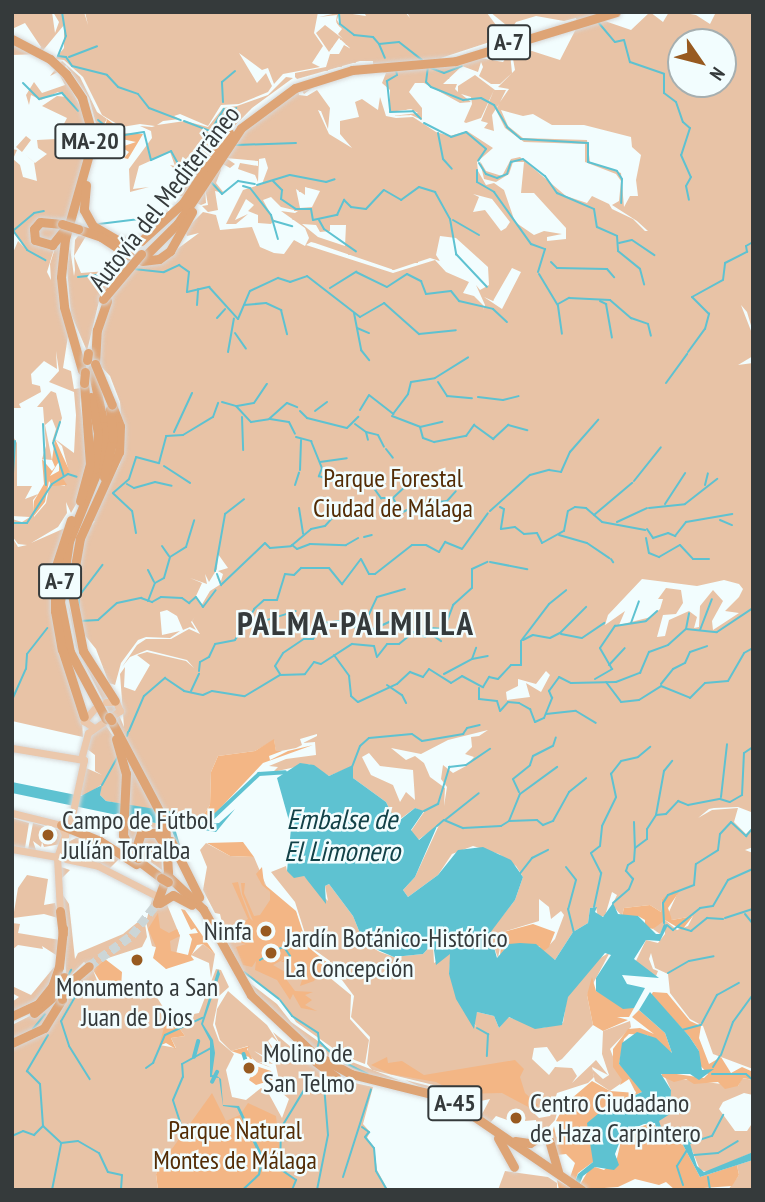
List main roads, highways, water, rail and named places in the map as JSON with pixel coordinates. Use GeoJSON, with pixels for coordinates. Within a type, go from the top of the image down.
{"type":"FeatureCollection","features":[{"type":"Feature","properties":{"kind":"highway","name":"Autovía del Mediterráneo"},"geometry":{"type":"LineString","coordinates":[[109,722],[80,664],[67,620],[66,572],[81,522],[101,477],[107,449],[90,364],[94,327],[105,300],[170,226],[242,125],[295,88],[337,72],[373,65],[442,62],[616,12]]}},
{"type":"Feature","properties":{"kind":"highway","name":"MA-20"},"geometry":{"type":"LineString","coordinates":[[12,37],[39,50],[70,76],[82,98],[90,137],[62,257],[61,292],[90,364]]}},
{"type":"Feature","properties":{"kind":"highway","name":"MA-20"},"geometry":{"type":"LineString","coordinates":[[70,76],[93,123],[93,154],[70,237],[64,277],[70,318],[90,364]]}},
{"type":"Feature","properties":{"kind":"highway"},"geometry":{"type":"LineString","coordinates":[[85,184],[83,205],[90,223],[113,239],[131,243],[157,231],[198,189]]}},
{"type":"Feature","properties":{"kind":"highway"},"geometry":{"type":"LineString","coordinates":[[73,212],[55,243],[45,246],[36,240],[34,229],[40,222],[62,224],[78,229],[101,237],[140,257],[159,259],[173,248],[198,189]]}},
{"type":"Feature","properties":{"kind":"highway","name":"Autovía del Mediterráneo"},"geometry":{"type":"LineString","coordinates":[[105,300],[90,364],[104,426],[99,472],[69,541],[60,592],[71,652],[158,808],[165,827],[168,872],[156,901]]}},
{"type":"Feature","properties":{"kind":"highway"},"geometry":{"type":"LineString","coordinates":[[85,720],[62,649],[55,611],[55,569],[62,541],[89,471],[85,383],[90,364]]}},
{"type":"Feature","properties":{"kind":"highway"},"geometry":{"type":"LineString","coordinates":[[90,364],[120,426],[120,446],[75,555],[71,606],[88,662],[110,701]]}},
{"type":"Feature","properties":{"kind":"highway"},"geometry":{"type":"LineString","coordinates":[[85,383],[101,438],[99,472]]}},
{"type":"Feature","properties":{"kind":"highway"},"geometry":{"type":"LineString","coordinates":[[62,541],[95,465],[98,433],[91,397]]}},
{"type":"Feature","properties":{"kind":"highway"},"geometry":{"type":"LineString","coordinates":[[96,502],[110,457],[111,407]]}},
{"type":"Feature","properties":{"kind":"highway"},"geometry":{"type":"LineString","coordinates":[[81,522],[110,457]]}},
{"type":"Feature","properties":{"kind":"highway"},"geometry":{"type":"LineString","coordinates":[[109,722],[126,766],[121,821],[131,852],[164,877]]}},
{"type":"Feature","properties":{"kind":"highway"},"geometry":{"type":"LineString","coordinates":[[66,825],[128,855],[164,877]]}},
{"type":"Feature","properties":{"kind":"highway","name":"Autovía del Mediterráneo"},"geometry":{"type":"LineString","coordinates":[[156,901],[163,882],[165,827]]}},
{"type":"Feature","properties":{"kind":"highway"},"geometry":{"type":"LineString","coordinates":[[165,827],[181,866],[214,930]]}},
{"type":"Feature","properties":{"kind":"highway"},"geometry":{"type":"LineString","coordinates":[[151,866],[136,848],[141,834],[158,833],[166,852]]}},
{"type":"Feature","properties":{"kind":"highway","name":"A-45"},"geometry":{"type":"LineString","coordinates":[[128,855],[151,866],[189,897],[214,930],[233,970],[251,995],[340,1075],[447,1098],[576,1190]]}},
{"type":"Feature","properties":{"kind":"highway"},"geometry":{"type":"LineString","coordinates":[[156,901],[167,896],[181,896],[214,930]]}},
{"type":"Feature","properties":{"kind":"highway"},"geometry":{"type":"LineString","coordinates":[[12,1043],[44,1028],[62,999],[63,928],[60,911]]}},
{"type":"Feature","properties":{"kind":"highway"},"geometry":{"type":"LineString","coordinates":[[12,1018],[38,1004],[52,987],[60,967],[63,928]]}},
{"type":"Feature","properties":{"kind":"highway","name":"A-45"},"geometry":{"type":"LineString","coordinates":[[214,930],[236,982],[301,1047],[341,1073],[445,1101],[582,1190]]}},
{"type":"Feature","properties":{"kind":"highway"},"geometry":{"type":"LineString","coordinates":[[12,1018],[46,1003],[87,965]]}},
{"type":"Feature","properties":{"kind":"highway"},"geometry":{"type":"LineString","coordinates":[[301,1047],[340,1075],[447,1096],[519,1143],[546,1138],[552,1162],[561,1177]]}},
{"type":"Feature","properties":{"kind":"highway"},"geometry":{"type":"LineString","coordinates":[[495,1134],[514,1165],[518,1156],[532,1159]]}},
{"type":"Feature","properties":{"kind":"main road"},"geometry":{"type":"LineString","coordinates":[[78,764],[87,736],[94,728],[119,713],[110,701]]}},
{"type":"Feature","properties":{"kind":"main road"},"geometry":{"type":"LineString","coordinates":[[60,911],[56,894],[66,825],[85,720],[94,709]]}},
{"type":"Feature","properties":{"kind":"main road"},"geometry":{"type":"LineString","coordinates":[[85,720],[94,728]]}},
{"type":"Feature","properties":{"kind":"main road"},"geometry":{"type":"LineString","coordinates":[[12,749],[78,764]]}},
{"type":"Feature","properties":{"kind":"main road"},"geometry":{"type":"LineString","coordinates":[[12,812],[66,825]]}},
{"type":"Feature","properties":{"kind":"main road"},"geometry":{"type":"LineString","coordinates":[[12,849],[98,866],[156,901]]}},
{"type":"Feature","properties":{"kind":"water","name":"Embalse de El Limonero"},"geometry":{"type":"Polygon","coordinates":[[[300,763],[314,765],[329,776],[353,765],[353,778],[386,802],[393,816],[400,820],[415,808],[424,811],[411,830],[419,840],[438,824],[415,877],[403,890],[408,897],[438,875],[458,850],[483,847],[511,860],[523,877],[515,900],[490,933],[497,958],[509,944],[520,943],[536,944],[555,960],[573,932],[588,923],[590,908],[597,907],[595,912],[603,917],[613,903],[618,914],[638,916],[656,934],[660,934],[664,924],[668,925],[660,941],[646,940],[634,959],[659,978],[622,975],[627,984],[645,988],[634,1008],[623,1009],[596,991],[596,978],[611,955],[605,953],[568,997],[562,1025],[535,1029],[509,1017],[499,1028],[494,1016],[477,1012],[474,1029],[456,999],[449,974],[450,954],[436,965],[433,943],[423,954],[394,957],[364,943],[353,916],[329,884],[325,886],[326,904],[304,876],[294,878],[287,871],[291,828],[277,778],[300,763]]]}},
{"type":"Feature","properties":{"kind":"water"},"geometry":{"type":"Polygon","coordinates":[[[12,782],[81,796],[102,785],[100,795],[106,801],[174,812],[207,824],[219,823],[235,809],[216,832],[174,825],[187,869],[172,831],[160,824],[12,793],[12,782]]]}},
{"type":"Feature","properties":{"kind":"water"},"geometry":{"type":"Polygon","coordinates":[[[218,969],[220,974],[203,1024],[213,1040],[215,1053],[212,1075],[217,1076],[221,1079],[223,1105],[239,1106],[264,1158],[260,1175],[244,1190],[241,1190],[258,1174],[261,1159],[237,1108],[223,1106],[219,1078],[210,1077],[210,1041],[201,1024],[218,969]]]}},
{"type":"Feature","properties":{"kind":"water"},"geometry":{"type":"Polygon","coordinates":[[[650,992],[699,1051],[702,1070],[714,1069],[699,1080],[690,1074],[661,1074],[671,1090],[670,1114],[659,1121],[661,1127],[687,1134],[697,1166],[704,1172],[753,1152],[753,1160],[700,1177],[682,1143],[670,1134],[657,1134],[655,1123],[644,1124],[623,1133],[615,1154],[619,1165],[614,1170],[595,1167],[583,1176],[577,1190],[572,1190],[578,1174],[593,1162],[587,1123],[604,1109],[642,1092],[619,1064],[622,1043],[637,1032],[656,1038],[672,1053],[665,1033],[639,1010],[650,992]]]}},
{"type":"Feature","properties":{"kind":"waterway"},"geometry":{"type":"LineString","coordinates":[[62,12],[66,36],[58,56],[66,57],[72,66],[107,75],[118,87],[138,94],[149,108],[181,120]]}},
{"type":"Feature","properties":{"kind":"waterway"},"geometry":{"type":"LineString","coordinates":[[319,13],[339,13],[340,24],[354,35],[373,37],[379,44],[399,42],[422,60]]}},
{"type":"Feature","properties":{"kind":"waterway"},"geometry":{"type":"LineString","coordinates":[[598,22],[615,42],[624,40],[630,62],[664,74],[664,93],[676,102],[683,122],[690,128],[681,155],[691,177],[686,186],[689,200]]}},
{"type":"Feature","properties":{"kind":"waterway"},"geometry":{"type":"LineString","coordinates":[[379,44],[385,58]]}},
{"type":"Feature","properties":{"kind":"waterway"},"geometry":{"type":"LineString","coordinates":[[69,57],[97,46]]}},
{"type":"Feature","properties":{"kind":"waterway"},"geometry":{"type":"LineString","coordinates":[[428,66],[426,82],[431,87],[463,100],[481,98],[494,105],[507,127],[521,139],[588,143],[588,162],[617,171],[622,179],[621,203]]}},
{"type":"Feature","properties":{"kind":"waterway"},"geometry":{"type":"LineString","coordinates":[[431,68],[444,73],[462,66]]}},
{"type":"Feature","properties":{"kind":"waterway"},"geometry":{"type":"LineString","coordinates":[[396,70],[397,75],[387,81],[390,112],[413,111],[421,119]]}},
{"type":"Feature","properties":{"kind":"waterway"},"geometry":{"type":"LineString","coordinates":[[223,102],[222,82],[235,71]]}},
{"type":"Feature","properties":{"kind":"waterway"},"geometry":{"type":"LineString","coordinates":[[23,83],[39,99],[62,93],[78,111]]}},
{"type":"Feature","properties":{"kind":"waterway"},"geometry":{"type":"LineString","coordinates":[[219,118],[236,108]]}},
{"type":"Feature","properties":{"kind":"waterway"},"geometry":{"type":"LineString","coordinates":[[210,132],[224,109]]}},
{"type":"Feature","properties":{"kind":"waterway"},"geometry":{"type":"LineString","coordinates":[[98,120],[118,136],[144,132],[151,160],[171,151],[185,176],[193,179]]}},
{"type":"Feature","properties":{"kind":"waterway"},"geometry":{"type":"LineString","coordinates":[[184,121],[213,132]]}},
{"type":"Feature","properties":{"kind":"waterway"},"geometry":{"type":"LineString","coordinates":[[424,123],[451,137],[466,132],[486,149],[478,161]]}},
{"type":"Feature","properties":{"kind":"waterway"},"geometry":{"type":"LineString","coordinates":[[438,133],[443,159],[452,169]]}},
{"type":"Feature","properties":{"kind":"waterway"},"geometry":{"type":"LineString","coordinates":[[236,145],[296,143]]}},
{"type":"Feature","properties":{"kind":"waterway"},"geometry":{"type":"LineString","coordinates":[[479,163],[486,174],[497,178],[507,174],[511,162],[523,159],[545,176],[557,193],[594,209],[597,227],[617,236],[618,251],[640,269],[644,284]]}},
{"type":"Feature","properties":{"kind":"waterway"},"geometry":{"type":"LineString","coordinates":[[477,170],[477,182],[494,192],[531,244],[545,249],[538,272]]}},
{"type":"Feature","properties":{"kind":"waterway"},"geometry":{"type":"LineString","coordinates":[[257,185],[290,175],[326,182],[335,179]]}},
{"type":"Feature","properties":{"kind":"waterway"},"geometry":{"type":"LineString","coordinates":[[211,182],[222,194],[238,181],[255,184]]}},
{"type":"Feature","properties":{"kind":"waterway"},"geometry":{"type":"LineString","coordinates":[[273,181],[282,190],[281,199],[296,209],[311,209],[313,220],[337,215],[344,200],[351,207],[366,209],[384,190],[401,200],[419,187],[435,192],[450,219],[456,254],[487,287]]}},
{"type":"Feature","properties":{"kind":"waterway"},"geometry":{"type":"LineString","coordinates":[[243,186],[250,188],[271,215],[278,239]]}},
{"type":"Feature","properties":{"kind":"waterway"},"geometry":{"type":"LineString","coordinates":[[14,230],[34,213],[44,211]]}},
{"type":"Feature","properties":{"kind":"waterway"},"geometry":{"type":"LineString","coordinates":[[99,224],[164,216]]}},
{"type":"Feature","properties":{"kind":"waterway"},"geometry":{"type":"LineString","coordinates":[[319,220],[324,229],[356,251]]}},
{"type":"Feature","properties":{"kind":"waterway"},"geometry":{"type":"LineString","coordinates":[[453,220],[479,235]]}},
{"type":"Feature","properties":{"kind":"waterway"},"geometry":{"type":"LineString","coordinates":[[274,221],[292,226]]}},
{"type":"Feature","properties":{"kind":"waterway"},"geometry":{"type":"LineString","coordinates":[[12,229],[27,250],[45,260]]}},
{"type":"Feature","properties":{"kind":"waterway"},"geometry":{"type":"LineString","coordinates":[[619,243],[632,240],[654,255]]}},
{"type":"Feature","properties":{"kind":"waterway"},"geometry":{"type":"LineString","coordinates":[[688,352],[705,329],[709,314],[692,297],[723,280],[725,263],[747,252],[746,246],[753,242]]}},
{"type":"Feature","properties":{"kind":"waterway"},"geometry":{"type":"LineString","coordinates":[[551,262],[557,268],[607,269],[614,277]]}},
{"type":"Feature","properties":{"kind":"waterway"},"geometry":{"type":"LineString","coordinates":[[78,277],[106,274],[118,264],[126,264]]}},
{"type":"Feature","properties":{"kind":"waterway"},"geometry":{"type":"LineString","coordinates":[[134,269],[164,272],[179,265],[189,272],[187,292],[209,287],[238,319],[250,291],[278,278],[290,282],[307,276],[360,317],[384,303],[419,334],[456,330]]}},
{"type":"Feature","properties":{"kind":"waterway"},"geometry":{"type":"LineString","coordinates":[[330,288],[356,272],[387,287],[407,274],[421,281],[426,294],[451,291],[459,301],[493,309],[507,322]]}},
{"type":"Feature","properties":{"kind":"waterway"},"geometry":{"type":"LineString","coordinates":[[539,274],[558,306],[562,334]]}},
{"type":"Feature","properties":{"kind":"waterway"},"geometry":{"type":"LineString","coordinates":[[197,305],[198,289]]}},
{"type":"Feature","properties":{"kind":"waterway"},"geometry":{"type":"LineString","coordinates":[[558,304],[569,298],[610,300],[631,318],[648,324],[651,336]]}},
{"type":"Feature","properties":{"kind":"waterway"},"geometry":{"type":"LineString","coordinates":[[600,301],[606,304],[612,337]]}},
{"type":"Feature","properties":{"kind":"waterway"},"geometry":{"type":"LineString","coordinates":[[244,305],[266,303],[281,310],[287,334]]}},
{"type":"Feature","properties":{"kind":"waterway"},"geometry":{"type":"LineString","coordinates":[[217,318],[225,309]]}},
{"type":"Feature","properties":{"kind":"waterway"},"geometry":{"type":"LineString","coordinates":[[354,313],[361,350],[369,360]]}},
{"type":"Feature","properties":{"kind":"waterway"},"geometry":{"type":"LineString","coordinates":[[228,352],[234,319]]}},
{"type":"Feature","properties":{"kind":"waterway"},"geometry":{"type":"LineString","coordinates":[[357,328],[369,333]]}},
{"type":"Feature","properties":{"kind":"waterway"},"geometry":{"type":"LineString","coordinates":[[235,333],[246,349]]}},
{"type":"Feature","properties":{"kind":"waterway"},"geometry":{"type":"LineString","coordinates":[[666,383],[687,354]]}},
{"type":"Feature","properties":{"kind":"waterway"},"geometry":{"type":"LineString","coordinates":[[360,410],[369,395],[393,414],[408,394],[411,382],[435,378],[468,357]]}},
{"type":"Feature","properties":{"kind":"waterway"},"geometry":{"type":"LineString","coordinates":[[438,382],[447,396],[472,398]]}},
{"type":"Feature","properties":{"kind":"waterway"},"geometry":{"type":"LineString","coordinates":[[237,406],[254,403],[267,384]]}},
{"type":"Feature","properties":{"kind":"waterway"},"geometry":{"type":"LineString","coordinates":[[174,432],[192,393]]}},
{"type":"Feature","properties":{"kind":"waterway"},"geometry":{"type":"LineString","coordinates":[[478,397],[503,400],[519,396]]}},
{"type":"Feature","properties":{"kind":"waterway"},"geometry":{"type":"LineString","coordinates":[[222,402],[236,406],[251,422],[269,419],[287,403],[297,407]]}},
{"type":"Feature","properties":{"kind":"waterway"},"geometry":{"type":"LineString","coordinates":[[315,411],[327,402]]}},
{"type":"Feature","properties":{"kind":"waterway"},"geometry":{"type":"LineString","coordinates":[[136,533],[132,511],[113,493],[129,479],[136,457],[159,463],[166,436],[183,435],[213,417],[218,403]]}},
{"type":"Feature","properties":{"kind":"waterway"},"geometry":{"type":"LineString","coordinates":[[300,411],[307,418],[347,428],[358,417]]}},
{"type":"Feature","properties":{"kind":"waterway"},"geometry":{"type":"LineString","coordinates":[[392,416],[420,427],[423,438],[434,442],[466,436],[474,425],[493,439],[508,425],[527,430]]}},
{"type":"Feature","properties":{"kind":"waterway"},"geometry":{"type":"LineString","coordinates":[[242,417],[243,450]]}},
{"type":"Feature","properties":{"kind":"waterway"},"geometry":{"type":"LineString","coordinates":[[270,419],[289,422],[295,434]]}},
{"type":"Feature","properties":{"kind":"waterway"},"geometry":{"type":"LineString","coordinates":[[490,511],[530,475],[549,470],[561,472],[570,452],[598,420]]}},
{"type":"Feature","properties":{"kind":"waterway"},"geometry":{"type":"LineString","coordinates":[[60,422],[53,443],[64,476]]}},
{"type":"Feature","properties":{"kind":"waterway"},"geometry":{"type":"LineString","coordinates":[[420,427],[442,422]]}},
{"type":"Feature","properties":{"kind":"waterway"},"geometry":{"type":"LineString","coordinates":[[43,424],[46,485]]}},
{"type":"Feature","properties":{"kind":"waterway"},"geometry":{"type":"LineString","coordinates":[[355,424],[366,432],[368,440]]}},
{"type":"Feature","properties":{"kind":"waterway"},"geometry":{"type":"LineString","coordinates":[[366,432],[378,435],[384,447]]}},
{"type":"Feature","properties":{"kind":"waterway"},"geometry":{"type":"LineString","coordinates":[[296,437],[311,441],[322,468],[319,476],[333,481],[357,478],[373,487],[381,498],[393,498],[401,513],[419,504],[447,501],[456,491]]}},
{"type":"Feature","properties":{"kind":"waterway"},"geometry":{"type":"LineString","coordinates":[[300,470],[301,440]]}},
{"type":"Feature","properties":{"kind":"waterway"},"geometry":{"type":"LineString","coordinates":[[12,490],[15,441]]}},
{"type":"Feature","properties":{"kind":"waterway"},"geometry":{"type":"LineString","coordinates":[[634,481],[661,447]]}},
{"type":"Feature","properties":{"kind":"waterway"},"geometry":{"type":"LineString","coordinates":[[386,449],[393,458]]}},
{"type":"Feature","properties":{"kind":"waterway"},"geometry":{"type":"LineString","coordinates":[[320,462],[347,458]]}},
{"type":"Feature","properties":{"kind":"waterway"},"geometry":{"type":"LineString","coordinates":[[164,466],[190,483]]}},
{"type":"Feature","properties":{"kind":"waterway"},"geometry":{"type":"LineString","coordinates":[[295,485],[299,473]]}},
{"type":"Feature","properties":{"kind":"waterway"},"geometry":{"type":"LineString","coordinates":[[665,504],[685,473]]}},
{"type":"Feature","properties":{"kind":"waterway"},"geometry":{"type":"LineString","coordinates":[[705,485],[708,473]]}},
{"type":"Feature","properties":{"kind":"waterway"},"geometry":{"type":"LineString","coordinates":[[12,523],[27,523],[52,484],[68,474],[77,477]]}},
{"type":"Feature","properties":{"kind":"waterway"},"geometry":{"type":"LineString","coordinates":[[649,508],[685,504],[717,479]]}},
{"type":"Feature","properties":{"kind":"waterway"},"geometry":{"type":"LineString","coordinates":[[394,497],[411,481]]}},
{"type":"Feature","properties":{"kind":"waterway"},"geometry":{"type":"LineString","coordinates":[[127,484],[134,488],[155,482],[172,486]]}},
{"type":"Feature","properties":{"kind":"waterway"},"geometry":{"type":"LineString","coordinates":[[594,515],[632,483]]}},
{"type":"Feature","properties":{"kind":"waterway"},"geometry":{"type":"LineString","coordinates":[[215,571],[225,514],[244,499]]}},
{"type":"Feature","properties":{"kind":"waterway"},"geometry":{"type":"LineString","coordinates":[[500,507],[504,509],[501,529],[515,527],[524,534],[537,533],[542,543],[564,531],[568,511],[575,507],[586,508],[602,522],[645,530]]}},
{"type":"Feature","properties":{"kind":"waterway"},"geometry":{"type":"LineString","coordinates":[[299,508],[303,534]]}},
{"type":"Feature","properties":{"kind":"waterway"},"geometry":{"type":"LineString","coordinates":[[222,584],[265,543],[270,548],[291,546],[311,529],[325,526],[341,508]]}},
{"type":"Feature","properties":{"kind":"waterway"},"geometry":{"type":"LineString","coordinates":[[617,522],[647,508]]}},
{"type":"Feature","properties":{"kind":"waterway"},"geometry":{"type":"LineString","coordinates":[[199,671],[200,662],[209,657],[215,644],[235,640],[254,609],[264,600],[277,600],[285,574],[294,575],[301,568],[329,568],[342,584],[361,559],[369,574],[375,574],[412,545],[426,545],[439,552],[445,542],[462,549],[488,513]]}},
{"type":"Feature","properties":{"kind":"waterway"},"geometry":{"type":"LineString","coordinates":[[647,529],[653,538],[668,533],[675,536],[686,522],[732,514]]}},
{"type":"Feature","properties":{"kind":"waterway"},"geometry":{"type":"LineString","coordinates":[[148,601],[155,583],[164,578],[170,557],[186,547],[194,520]]}},
{"type":"Feature","properties":{"kind":"waterway"},"geometry":{"type":"LineString","coordinates":[[720,520],[732,525]]}},
{"type":"Feature","properties":{"kind":"waterway"},"geometry":{"type":"LineString","coordinates":[[364,537],[372,535]]}},
{"type":"Feature","properties":{"kind":"waterway"},"geometry":{"type":"LineString","coordinates":[[559,535],[587,543],[609,558]]}},
{"type":"Feature","properties":{"kind":"waterway"},"geometry":{"type":"LineString","coordinates":[[292,545],[297,549],[310,544],[346,545],[358,538]]}},
{"type":"Feature","properties":{"kind":"waterway"},"geometry":{"type":"LineString","coordinates":[[646,538],[649,553],[659,557],[680,545],[693,559],[709,559]]}},
{"type":"Feature","properties":{"kind":"waterway"},"geometry":{"type":"LineString","coordinates":[[162,546],[169,556]]}},
{"type":"Feature","properties":{"kind":"waterway"},"geometry":{"type":"LineString","coordinates":[[129,731],[144,696],[165,678],[184,691],[203,695],[212,691],[245,696],[280,675],[305,674],[314,662],[321,664],[352,644],[374,646],[377,657],[387,644],[399,644],[414,632],[425,637],[431,628],[444,629],[453,605],[472,588],[472,569],[487,562]]}},
{"type":"Feature","properties":{"kind":"waterway"},"geometry":{"type":"LineString","coordinates":[[490,562],[527,569]]}},
{"type":"Feature","properties":{"kind":"waterway"},"geometry":{"type":"LineString","coordinates":[[79,606],[79,596],[102,565]]}},
{"type":"Feature","properties":{"kind":"waterway"},"geometry":{"type":"LineString","coordinates":[[148,570],[154,582]]}},
{"type":"Feature","properties":{"kind":"waterway"},"geometry":{"type":"LineString","coordinates":[[217,574],[221,585]]}},
{"type":"Feature","properties":{"kind":"waterway"},"geometry":{"type":"LineString","coordinates":[[363,627],[377,597],[405,589]]}},
{"type":"Feature","properties":{"kind":"waterway"},"geometry":{"type":"LineString","coordinates":[[80,621],[98,620],[117,603],[141,598],[152,602],[161,597],[182,598],[189,603],[196,597],[203,607],[216,590]]}},
{"type":"Feature","properties":{"kind":"waterway"},"geometry":{"type":"LineString","coordinates":[[334,655],[349,676],[351,696],[358,702],[397,684],[410,672],[423,677],[429,669],[451,683],[462,676],[483,687],[489,677],[498,679],[511,665],[521,665],[521,641],[549,604],[566,590]]}},
{"type":"Feature","properties":{"kind":"waterway"},"geometry":{"type":"LineString","coordinates":[[700,630],[712,599]]}},
{"type":"Feature","properties":{"kind":"waterway"},"geometry":{"type":"LineString","coordinates":[[631,623],[639,601]]}},
{"type":"Feature","properties":{"kind":"waterway"},"geometry":{"type":"LineString","coordinates":[[523,640],[533,635],[550,638],[560,633],[586,607]]}},
{"type":"Feature","properties":{"kind":"waterway"},"geometry":{"type":"LineString","coordinates":[[479,688],[479,699],[497,701],[500,711],[508,702],[519,703],[530,709],[535,722],[544,718],[552,698],[549,691],[559,677],[571,683],[616,682],[640,673],[649,652],[668,645],[686,629],[717,632],[753,608]]}},
{"type":"Feature","properties":{"kind":"waterway"},"geometry":{"type":"LineString","coordinates":[[244,627],[296,611]]}},
{"type":"Feature","properties":{"kind":"waterway"},"geometry":{"type":"LineString","coordinates":[[595,679],[612,669],[600,648],[615,626],[646,621],[657,611]]}},
{"type":"Feature","properties":{"kind":"waterway"},"geometry":{"type":"LineString","coordinates":[[686,629],[689,613]]}},
{"type":"Feature","properties":{"kind":"waterway"},"geometry":{"type":"LineString","coordinates":[[280,674],[275,666],[283,653],[304,639],[313,639],[323,623],[346,620],[352,627],[374,629],[398,618]]}},
{"type":"Feature","properties":{"kind":"waterway"},"geometry":{"type":"LineString","coordinates":[[561,634],[582,638],[604,623]]}},
{"type":"Feature","properties":{"kind":"waterway"},"geometry":{"type":"LineString","coordinates":[[12,700],[26,669],[27,654],[47,628]]}},
{"type":"Feature","properties":{"kind":"waterway"},"geometry":{"type":"LineString","coordinates":[[428,632],[441,641]]}},
{"type":"Feature","properties":{"kind":"waterway"},"geometry":{"type":"LineString","coordinates":[[661,684],[673,669],[685,663],[690,652],[707,646]]}},
{"type":"Feature","properties":{"kind":"waterway"},"geometry":{"type":"LineString","coordinates":[[444,674],[472,659],[476,648]]}},
{"type":"Feature","properties":{"kind":"waterway"},"geometry":{"type":"LineString","coordinates":[[609,665],[625,648]]}},
{"type":"Feature","properties":{"kind":"waterway"},"geometry":{"type":"LineString","coordinates":[[606,682],[621,702],[639,700],[661,686],[690,698],[705,683],[728,681],[744,653],[753,648]]}},
{"type":"Feature","properties":{"kind":"waterway"},"geometry":{"type":"LineString","coordinates":[[472,659],[488,656]]}},
{"type":"Feature","properties":{"kind":"waterway"},"geometry":{"type":"LineString","coordinates":[[191,691],[199,674]]}},
{"type":"Feature","properties":{"kind":"waterway"},"geometry":{"type":"LineString","coordinates":[[387,685],[402,695],[406,703]]}},
{"type":"Feature","properties":{"kind":"waterway"},"geometry":{"type":"LineString","coordinates":[[546,714],[576,711],[596,723]]}},
{"type":"Feature","properties":{"kind":"waterway"},"geometry":{"type":"LineString","coordinates":[[613,903],[629,889],[633,879],[626,871],[628,865],[634,861],[635,848],[647,839],[647,829],[656,815],[666,814],[678,801],[688,805],[720,799],[730,802],[742,795],[744,753],[753,747],[753,724]]}},
{"type":"Feature","properties":{"kind":"waterway"},"geometry":{"type":"LineString","coordinates":[[352,767],[360,746],[369,738],[412,734],[422,741],[463,734],[467,728],[480,725]]}},
{"type":"Feature","properties":{"kind":"waterway"},"geometry":{"type":"LineString","coordinates":[[127,736],[128,732]]}},
{"type":"Feature","properties":{"kind":"waterway"},"geometry":{"type":"LineString","coordinates":[[519,792],[513,779],[530,765],[533,756],[553,746],[556,737]]}},
{"type":"Feature","properties":{"kind":"waterway"},"geometry":{"type":"LineString","coordinates":[[721,797],[727,744]]}},
{"type":"Feature","properties":{"kind":"waterway"},"geometry":{"type":"LineString","coordinates":[[594,907],[601,873],[591,853],[600,846],[602,826],[616,797],[611,774],[621,761],[638,757],[650,747]]}},
{"type":"Feature","properties":{"kind":"waterway"},"geometry":{"type":"LineString","coordinates":[[424,811],[438,804],[449,767],[466,765],[490,749]]}},
{"type":"Feature","properties":{"kind":"waterway"},"geometry":{"type":"LineString","coordinates":[[102,785],[118,756]]}},
{"type":"Feature","properties":{"kind":"waterway"},"geometry":{"type":"LineString","coordinates":[[656,815],[664,771],[672,761]]}},
{"type":"Feature","properties":{"kind":"waterway"},"geometry":{"type":"LineString","coordinates":[[437,826],[444,820],[463,828],[501,826],[509,821],[520,794],[557,767]]}},
{"type":"Feature","properties":{"kind":"waterway"},"geometry":{"type":"LineString","coordinates":[[203,827],[259,774],[285,772]]}},
{"type":"Feature","properties":{"kind":"waterway"},"geometry":{"type":"LineString","coordinates":[[509,821],[537,820],[543,825],[553,821],[569,792],[586,778]]}},
{"type":"Feature","properties":{"kind":"waterway"},"geometry":{"type":"LineString","coordinates":[[445,820],[479,793]]}},
{"type":"Feature","properties":{"kind":"waterway"},"geometry":{"type":"LineString","coordinates":[[634,822],[635,848]]}},
{"type":"Feature","properties":{"kind":"waterway"},"geometry":{"type":"LineString","coordinates":[[664,923],[663,903],[668,895],[694,885],[696,864],[718,850],[720,834],[731,822],[746,836],[753,828]]}},
{"type":"Feature","properties":{"kind":"waterway"},"geometry":{"type":"LineString","coordinates":[[518,876],[532,858],[548,850]]}},
{"type":"Feature","properties":{"kind":"waterway"},"geometry":{"type":"LineString","coordinates":[[566,867],[576,880],[568,909],[574,933]]}},
{"type":"Feature","properties":{"kind":"waterway"},"geometry":{"type":"LineString","coordinates":[[667,925],[673,930],[700,908],[713,906],[728,880],[753,869]]}},
{"type":"Feature","properties":{"kind":"waterway"},"geometry":{"type":"LineString","coordinates":[[725,918],[753,909]]}},
{"type":"Feature","properties":{"kind":"waterway"},"geometry":{"type":"LineString","coordinates":[[745,914],[753,924]]}},
{"type":"Feature","properties":{"kind":"waterway"},"geometry":{"type":"LineString","coordinates":[[678,927],[691,931],[707,918],[723,919]]}},
{"type":"Feature","properties":{"kind":"waterway"},"geometry":{"type":"LineString","coordinates":[[268,953],[284,947],[290,956]]}},
{"type":"Feature","properties":{"kind":"waterway"},"geometry":{"type":"LineString","coordinates":[[668,973],[689,961],[714,956]]}},
{"type":"Feature","properties":{"kind":"waterway"},"geometry":{"type":"LineString","coordinates":[[260,960],[265,957]]}},
{"type":"Feature","properties":{"kind":"waterway"},"geometry":{"type":"LineString","coordinates":[[68,976],[71,970]]}},
{"type":"Feature","properties":{"kind":"waterway"},"geometry":{"type":"LineString","coordinates":[[244,972],[279,999]]}},
{"type":"Feature","properties":{"kind":"waterway"},"geometry":{"type":"LineString","coordinates":[[702,1023],[717,995],[739,983]]}},
{"type":"Feature","properties":{"kind":"waterway"},"geometry":{"type":"LineString","coordinates":[[721,1055],[733,1022],[753,994]]}},
{"type":"Feature","properties":{"kind":"waterway"},"geometry":{"type":"LineString","coordinates":[[75,997],[61,1021],[69,1046],[90,1079]]}},
{"type":"Feature","properties":{"kind":"waterway"},"geometry":{"type":"LineString","coordinates":[[280,1000],[292,1016],[318,1033],[319,1041],[337,1059],[368,1074]]}},
{"type":"Feature","properties":{"kind":"waterway"},"geometry":{"type":"LineString","coordinates":[[33,1029],[45,1014]]}},
{"type":"Feature","properties":{"kind":"waterway"},"geometry":{"type":"LineString","coordinates":[[146,1068],[153,1063],[165,1035],[202,1018]]}},
{"type":"Feature","properties":{"kind":"waterway"},"geometry":{"type":"LineString","coordinates":[[682,1030],[701,1025]]}},
{"type":"Feature","properties":{"kind":"waterway"},"geometry":{"type":"LineString","coordinates":[[477,1028],[488,1034],[487,1056]]}},
{"type":"Feature","properties":{"kind":"waterway"},"geometry":{"type":"LineString","coordinates":[[48,1035],[27,1071],[40,1084],[43,1126],[61,1143],[78,1141],[99,1153],[108,1172],[122,1175],[121,1190]]}},
{"type":"Feature","properties":{"kind":"waterway"},"geometry":{"type":"LineString","coordinates":[[317,1050],[319,1041]]}},
{"type":"Feature","properties":{"kind":"waterway"},"geometry":{"type":"LineString","coordinates":[[194,1057],[198,1042]]}},
{"type":"Feature","properties":{"kind":"waterway"},"geometry":{"type":"LineString","coordinates":[[181,1125],[173,1100],[183,1077],[182,1064],[213,1047]]}},
{"type":"Feature","properties":{"kind":"waterway"},"geometry":{"type":"LineString","coordinates":[[244,1054],[248,1066]]}},
{"type":"Feature","properties":{"kind":"waterway"},"geometry":{"type":"LineString","coordinates":[[713,1067],[720,1056]]}},
{"type":"Feature","properties":{"kind":"waterway"},"geometry":{"type":"LineString","coordinates":[[212,1082],[217,1072]]}},
{"type":"Feature","properties":{"kind":"waterway"},"geometry":{"type":"LineString","coordinates":[[317,1190],[328,1135],[323,1073]]}},
{"type":"Feature","properties":{"kind":"waterway"},"geometry":{"type":"LineString","coordinates":[[712,1074],[746,1074],[753,1080]]}},
{"type":"Feature","properties":{"kind":"waterway"},"geometry":{"type":"LineString","coordinates":[[343,1177],[371,1089]]}},
{"type":"Feature","properties":{"kind":"waterway"},"geometry":{"type":"LineString","coordinates":[[292,1190],[296,1180],[280,1169],[281,1128],[304,1090]]}},
{"type":"Feature","properties":{"kind":"waterway"},"geometry":{"type":"LineString","coordinates":[[690,1143],[712,1136],[723,1115]]}},
{"type":"Feature","properties":{"kind":"waterway"},"geometry":{"type":"LineString","coordinates":[[12,1136],[23,1131],[34,1135],[43,1126]]}},
{"type":"Feature","properties":{"kind":"waterway"},"geometry":{"type":"LineString","coordinates":[[362,1127],[369,1132],[365,1137],[374,1148],[376,1171],[387,1190]]}},
{"type":"Feature","properties":{"kind":"waterway"},"geometry":{"type":"LineString","coordinates":[[694,1155],[718,1153],[738,1141]]}},
{"type":"Feature","properties":{"kind":"waterway"},"geometry":{"type":"LineString","coordinates":[[52,1190],[61,1144]]}},
{"type":"Feature","properties":{"kind":"waterway"},"geometry":{"type":"LineString","coordinates":[[683,1185],[677,1166],[687,1150]]}},
{"type":"Feature","properties":{"kind":"waterway"},"geometry":{"type":"LineString","coordinates":[[708,1177],[710,1190]]}},
{"type":"Feature","properties":{"kind":"tunnel"},"geometry":{"type":"LineString","coordinates":[[89,966],[132,935],[157,903]]}},
{"type":"Feature","properties":{"kind":"place","name":"Campo de Fútbol Julíán Torralba"},"geometry":{"type":"Point","coordinates":[48,835]}},
{"type":"Feature","properties":{"kind":"place","name":"Ninfa"},"geometry":{"type":"Point","coordinates":[266,931]}},
{"type":"Feature","properties":{"kind":"place","name":"Jardín Botánico-Histórico La Concepción"},"geometry":{"type":"Point","coordinates":[271,953]}},
{"type":"Feature","properties":{"kind":"place","name":"Monumento a San Juan de Dios"},"geometry":{"type":"Point","coordinates":[137,960]}},
{"type":"Feature","properties":{"kind":"place","name":"Molino de San Telmo"},"geometry":{"type":"Point","coordinates":[249,1068]}},
{"type":"Feature","properties":{"kind":"place","name":"Centro Ciudadano de Haza Carpintero"},"geometry":{"type":"Point","coordinates":[516,1118]}},
{"type":"Feature","properties":{"kind":"district","name":"PALMA-PALMILLA"},"geometry":{"type":"Point","coordinates":[356,623]}},
{"type":"Feature","properties":{"kind":"park label","name":"Parque Forestal Ciudad de Málaga"},"geometry":{"type":"Point","coordinates":[393,493]}},
{"type":"Feature","properties":{"kind":"park label","name":"Parque Natural Montes de Málaga"},"geometry":{"type":"Point","coordinates":[235,1145]}}]}
